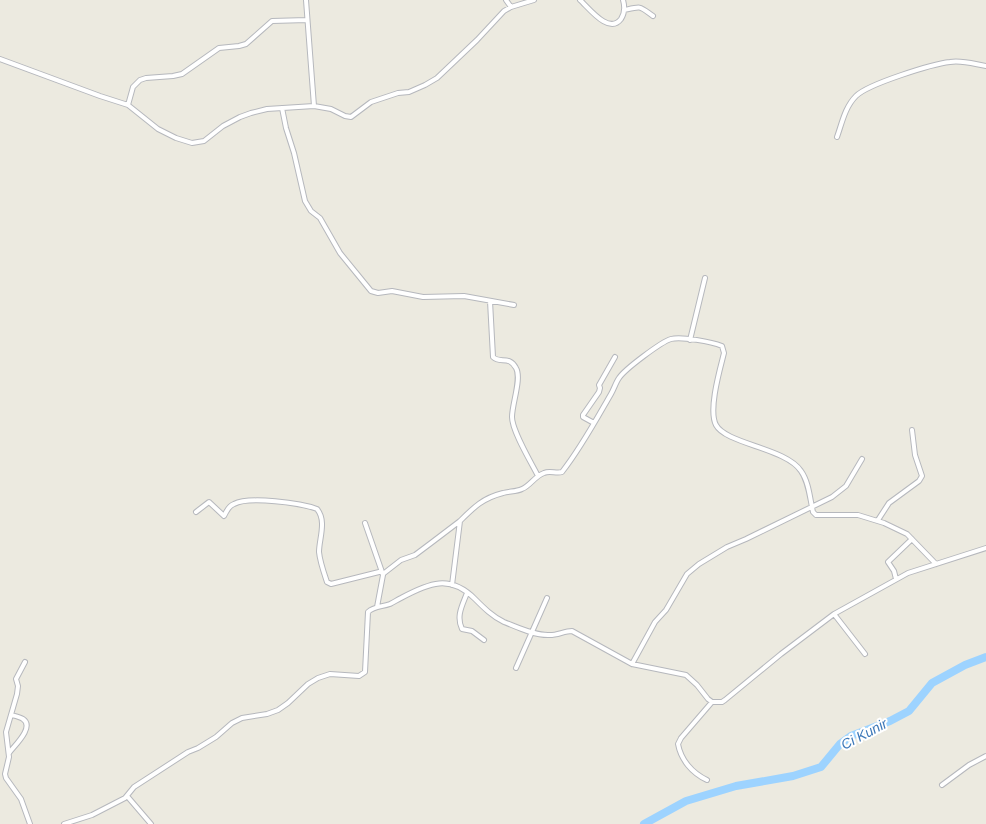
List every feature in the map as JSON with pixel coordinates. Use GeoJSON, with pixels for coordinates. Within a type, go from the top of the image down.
{"type":"FeatureCollection","features":[{"type":"Feature","properties":{"kind":"street"},"geometry":{"type":"LineString","coordinates":[[306,0],[314,106]]}},
{"type":"Feature","properties":{"kind":"street"},"geometry":{"type":"LineString","coordinates":[[506,0],[511,7]]}},
{"type":"Feature","properties":{"kind":"street"},"geometry":{"type":"LineString","coordinates":[[0,59],[100,96],[128,104],[158,129],[176,138],[198,143],[204,141],[223,126],[251,113],[282,108],[314,106],[331,109],[345,116],[351,117],[371,102],[398,93],[413,91],[437,78],[477,40],[504,11],[511,7],[534,0]]}},
{"type":"Feature","properties":{"kind":"street"},"geometry":{"type":"LineString","coordinates":[[580,0],[608,24],[618,22],[622,18],[625,10],[623,0]]}},
{"type":"Feature","properties":{"kind":"street"},"geometry":{"type":"LineString","coordinates":[[625,10],[642,7],[653,16]]}},
{"type":"Feature","properties":{"kind":"street"},"geometry":{"type":"LineString","coordinates":[[128,104],[133,87],[143,79],[182,74],[219,48],[246,44],[272,21],[307,20]]}},
{"type":"Feature","properties":{"kind":"street"},"geometry":{"type":"LineString","coordinates":[[837,137],[846,111],[863,90],[924,68],[949,62],[959,61],[986,66]]}},
{"type":"Feature","properties":{"kind":"street"},"geometry":{"type":"LineString","coordinates":[[282,108],[305,201],[311,211],[320,218],[340,253],[371,291],[378,293],[392,291],[423,297],[464,296],[514,305]]}},
{"type":"Feature","properties":{"kind":"street"},"geometry":{"type":"LineString","coordinates":[[690,340],[704,278]]}},
{"type":"Feature","properties":{"kind":"street"},"geometry":{"type":"LineString","coordinates":[[490,301],[494,358],[512,362],[518,370],[519,377],[515,393],[512,418],[515,431],[538,476]]}},
{"type":"Feature","properties":{"kind":"street"},"geometry":{"type":"LineString","coordinates":[[196,512],[210,502],[224,516],[227,510],[237,502],[253,500],[295,504],[314,508],[319,511],[322,524],[320,554],[328,583],[331,584],[379,572],[382,573],[401,560],[414,555],[431,543],[460,521],[482,501],[492,496],[522,489],[544,472],[562,472],[574,457],[623,373],[666,342],[675,339],[690,340],[714,343],[722,346],[724,349],[713,410],[715,424],[725,433],[772,452],[795,464],[802,471],[813,512],[819,516],[858,515],[878,520],[906,534],[936,564]]}},
{"type":"Feature","properties":{"kind":"street"},"geometry":{"type":"LineString","coordinates":[[594,423],[583,417],[583,415],[599,392],[599,384],[615,357]]}},
{"type":"Feature","properties":{"kind":"street"},"geometry":{"type":"LineString","coordinates":[[878,520],[889,503],[919,481],[922,476],[916,455],[912,430]]}},
{"type":"Feature","properties":{"kind":"street"},"geometry":{"type":"LineString","coordinates":[[632,664],[655,622],[666,610],[687,574],[699,564],[727,547],[832,496],[846,486],[862,459]]}},
{"type":"Feature","properties":{"kind":"street"},"geometry":{"type":"LineString","coordinates":[[452,585],[460,521]]}},
{"type":"Feature","properties":{"kind":"street"},"geometry":{"type":"LineString","coordinates":[[365,523],[382,573],[377,607]]}},
{"type":"Feature","properties":{"kind":"street"},"geometry":{"type":"LineString","coordinates":[[896,579],[894,571],[888,562],[912,539]]}},
{"type":"Feature","properties":{"kind":"street"},"geometry":{"type":"LineString","coordinates":[[64,824],[92,815],[127,796],[134,787],[188,752],[216,737],[232,723],[242,718],[267,714],[278,710],[288,703],[308,684],[318,678],[330,674],[355,676],[362,675],[365,672],[367,616],[370,610],[390,604],[417,589],[433,583],[446,583],[467,593],[504,622],[533,632],[548,635],[572,631],[632,664],[686,675],[697,685],[708,700],[712,702],[722,702],[781,654],[834,614],[908,573],[986,548]]}},
{"type":"Feature","properties":{"kind":"street"},"geometry":{"type":"LineString","coordinates":[[467,593],[459,614],[460,624],[462,629],[472,631],[484,640]]}},
{"type":"Feature","properties":{"kind":"street"},"geometry":{"type":"LineString","coordinates":[[516,668],[533,632],[546,598]]}},
{"type":"Feature","properties":{"kind":"street"},"geometry":{"type":"LineString","coordinates":[[834,614],[865,654]]}},
{"type":"Feature","properties":{"kind":"street"},"geometry":{"type":"LineString","coordinates":[[25,662],[16,679],[18,686],[6,732],[9,757],[5,774],[6,778],[21,799],[30,824]]}},
{"type":"Feature","properties":{"kind":"street"},"geometry":{"type":"LineString","coordinates":[[708,780],[699,776],[688,765],[683,758],[678,744],[681,738],[712,702]]}},
{"type":"Feature","properties":{"kind":"street"},"geometry":{"type":"LineString","coordinates":[[8,753],[27,728],[26,722],[23,719],[11,715]]}},
{"type":"Feature","properties":{"kind":"street"},"geometry":{"type":"LineString","coordinates":[[942,785],[969,765],[986,756]]}},
{"type":"Feature","properties":{"kind":"street"},"geometry":{"type":"LineString","coordinates":[[127,796],[151,824]]}},
{"type":"Feature","properties":{"kind":"waterway","name":"Ci Kunir"},"geometry":{"type":"LineString","coordinates":[[644,824],[686,801],[736,786],[793,776],[821,767],[840,744],[851,736],[890,721],[909,711],[932,683],[965,665],[986,657]]}}]}
